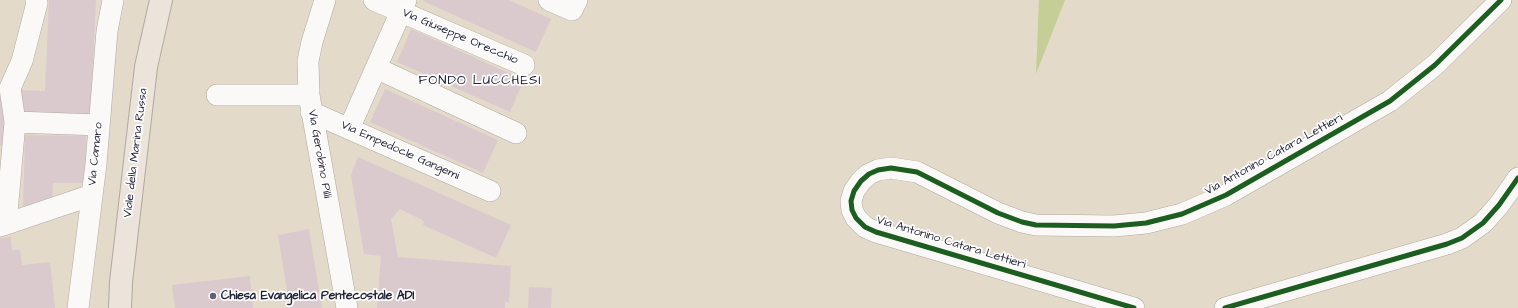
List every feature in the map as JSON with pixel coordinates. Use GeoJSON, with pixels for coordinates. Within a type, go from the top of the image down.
{"type":"FeatureCollection","features":[{"type":"Feature","properties":{"kind":"main road","name":"Viale della Marina Russa"},"geometry":{"type":"LineString","coordinates":[[120,308],[121,282],[146,67],[161,0]]}},
{"type":"Feature","properties":{"kind":"street"},"geometry":{"type":"LineString","coordinates":[[36,0],[37,3],[22,61],[10,88],[15,122],[3,225],[92,195]]}},
{"type":"Feature","properties":{"kind":"street","name":"Via Camaro"},"geometry":{"type":"LineString","coordinates":[[78,308],[92,195],[107,31],[112,0]]}},
{"type":"Feature","properties":{"kind":"street","name":"Via Gerobino Pilli"},"geometry":{"type":"LineString","coordinates":[[326,0],[312,42],[308,61],[310,104],[347,308]]}},
{"type":"Feature","properties":{"kind":"street","name":"Via Giuseppe Orecchio"},"geometry":{"type":"LineString","coordinates":[[374,0],[403,6],[524,65]]}},
{"type":"Feature","properties":{"kind":"street"},"geometry":{"type":"LineString","coordinates":[[549,0],[575,5]]}},
{"type":"Feature","properties":{"kind":"street","name":"Via Antonino Catara Lettieri"},"geometry":{"type":"LineString","coordinates":[[1134,308],[876,232],[865,227],[854,214],[851,201],[854,191],[861,181],[869,174],[878,170],[891,168],[917,172],[998,213],[1022,222],[1036,225],[1114,226],[1146,223],[1182,214],[1226,195],[1390,101],[1435,65],[1501,0]]}},
{"type":"Feature","properties":{"kind":"street"},"geometry":{"type":"LineString","coordinates":[[349,128],[403,6]]}},
{"type":"Feature","properties":{"kind":"street"},"geometry":{"type":"LineString","coordinates":[[376,68],[516,133]]}},
{"type":"Feature","properties":{"kind":"street"},"geometry":{"type":"LineString","coordinates":[[216,95],[310,104]]}},
{"type":"Feature","properties":{"kind":"street","name":"Via Empedocle Gangemi"},"geometry":{"type":"LineString","coordinates":[[310,104],[349,128],[490,190]]}},
{"type":"Feature","properties":{"kind":"street"},"geometry":{"type":"LineString","coordinates":[[15,122],[99,124]]}},
{"type":"Feature","properties":{"kind":"street"},"geometry":{"type":"LineString","coordinates":[[1225,308],[1447,244],[1462,238],[1483,223],[1499,205],[1518,178]]}},
{"type":"Feature","properties":{"kind":"green space"},"geometry":{"type":"Polygon","coordinates":[[[1039,0],[1065,0],[1036,74],[1039,0]]]}},
{"type":"Feature","properties":{"kind":"building"},"geometry":{"type":"Polygon","coordinates":[[[49,0],[96,0],[90,124],[18,121],[19,90],[45,91],[49,0]]]}},
{"type":"Feature","properties":{"kind":"building"},"geometry":{"type":"Polygon","coordinates":[[[509,0],[551,19],[536,52],[423,1],[509,0]]]}},
{"type":"Feature","properties":{"kind":"building"},"geometry":{"type":"Polygon","coordinates":[[[411,29],[524,80],[510,112],[397,62],[411,29]]]}},
{"type":"Feature","properties":{"kind":"building"},"geometry":{"type":"Polygon","coordinates":[[[385,89],[498,140],[483,173],[370,122],[385,89]]]}},
{"type":"Feature","properties":{"kind":"building"},"geometry":{"type":"Polygon","coordinates":[[[0,94],[13,143],[0,146],[0,94]]]}},
{"type":"Feature","properties":{"kind":"building"},"geometry":{"type":"Polygon","coordinates":[[[25,135],[86,136],[85,183],[53,183],[52,207],[23,206],[25,135]]]}},
{"type":"Feature","properties":{"kind":"building"},"geometry":{"type":"Polygon","coordinates":[[[358,157],[511,225],[496,258],[423,225],[424,221],[400,209],[391,219],[398,257],[511,266],[509,302],[505,302],[505,308],[377,308],[381,256],[364,254],[351,175],[358,157]]]}},
{"type":"Feature","properties":{"kind":"building"},"geometry":{"type":"Polygon","coordinates":[[[309,229],[322,308],[290,308],[278,235],[309,229]]]}},
{"type":"Feature","properties":{"kind":"building"},"geometry":{"type":"Polygon","coordinates":[[[11,237],[12,250],[20,250],[22,265],[50,262],[55,308],[0,308],[0,238],[11,237]]]}},
{"type":"Feature","properties":{"kind":"building","name":"Chiesa Evangelica Pentecostale ADI"},"geometry":{"type":"Polygon","coordinates":[[[250,276],[253,308],[175,308],[172,285],[250,276]]]}},
{"type":"Feature","properties":{"kind":"building"},"geometry":{"type":"Polygon","coordinates":[[[529,287],[552,288],[551,308],[528,308],[529,287]]]}},
{"type":"Feature","properties":{"kind":"cycle path"},"geometry":{"type":"LineString","coordinates":[[1134,308],[876,232],[865,227],[856,218],[852,210],[851,201],[854,191],[861,181],[869,174],[878,170],[891,168],[917,172],[998,213],[1022,222],[1036,225],[1114,226],[1146,223],[1182,214],[1226,195],[1390,101],[1435,65],[1501,0]]}},
{"type":"Feature","properties":{"kind":"cycle path"},"geometry":{"type":"LineString","coordinates":[[1225,308],[1447,244],[1462,238],[1483,223],[1499,205],[1518,178]]}},
{"type":"Feature","properties":{"kind":"place","name":"Chiesa Evangelica Pentecostale ADI"},"geometry":{"type":"Point","coordinates":[213,296]}},
{"type":"Feature","properties":{"kind":"district","name":"FONDO LUCCHESI"},"geometry":{"type":"Point","coordinates":[480,81]}}]}
